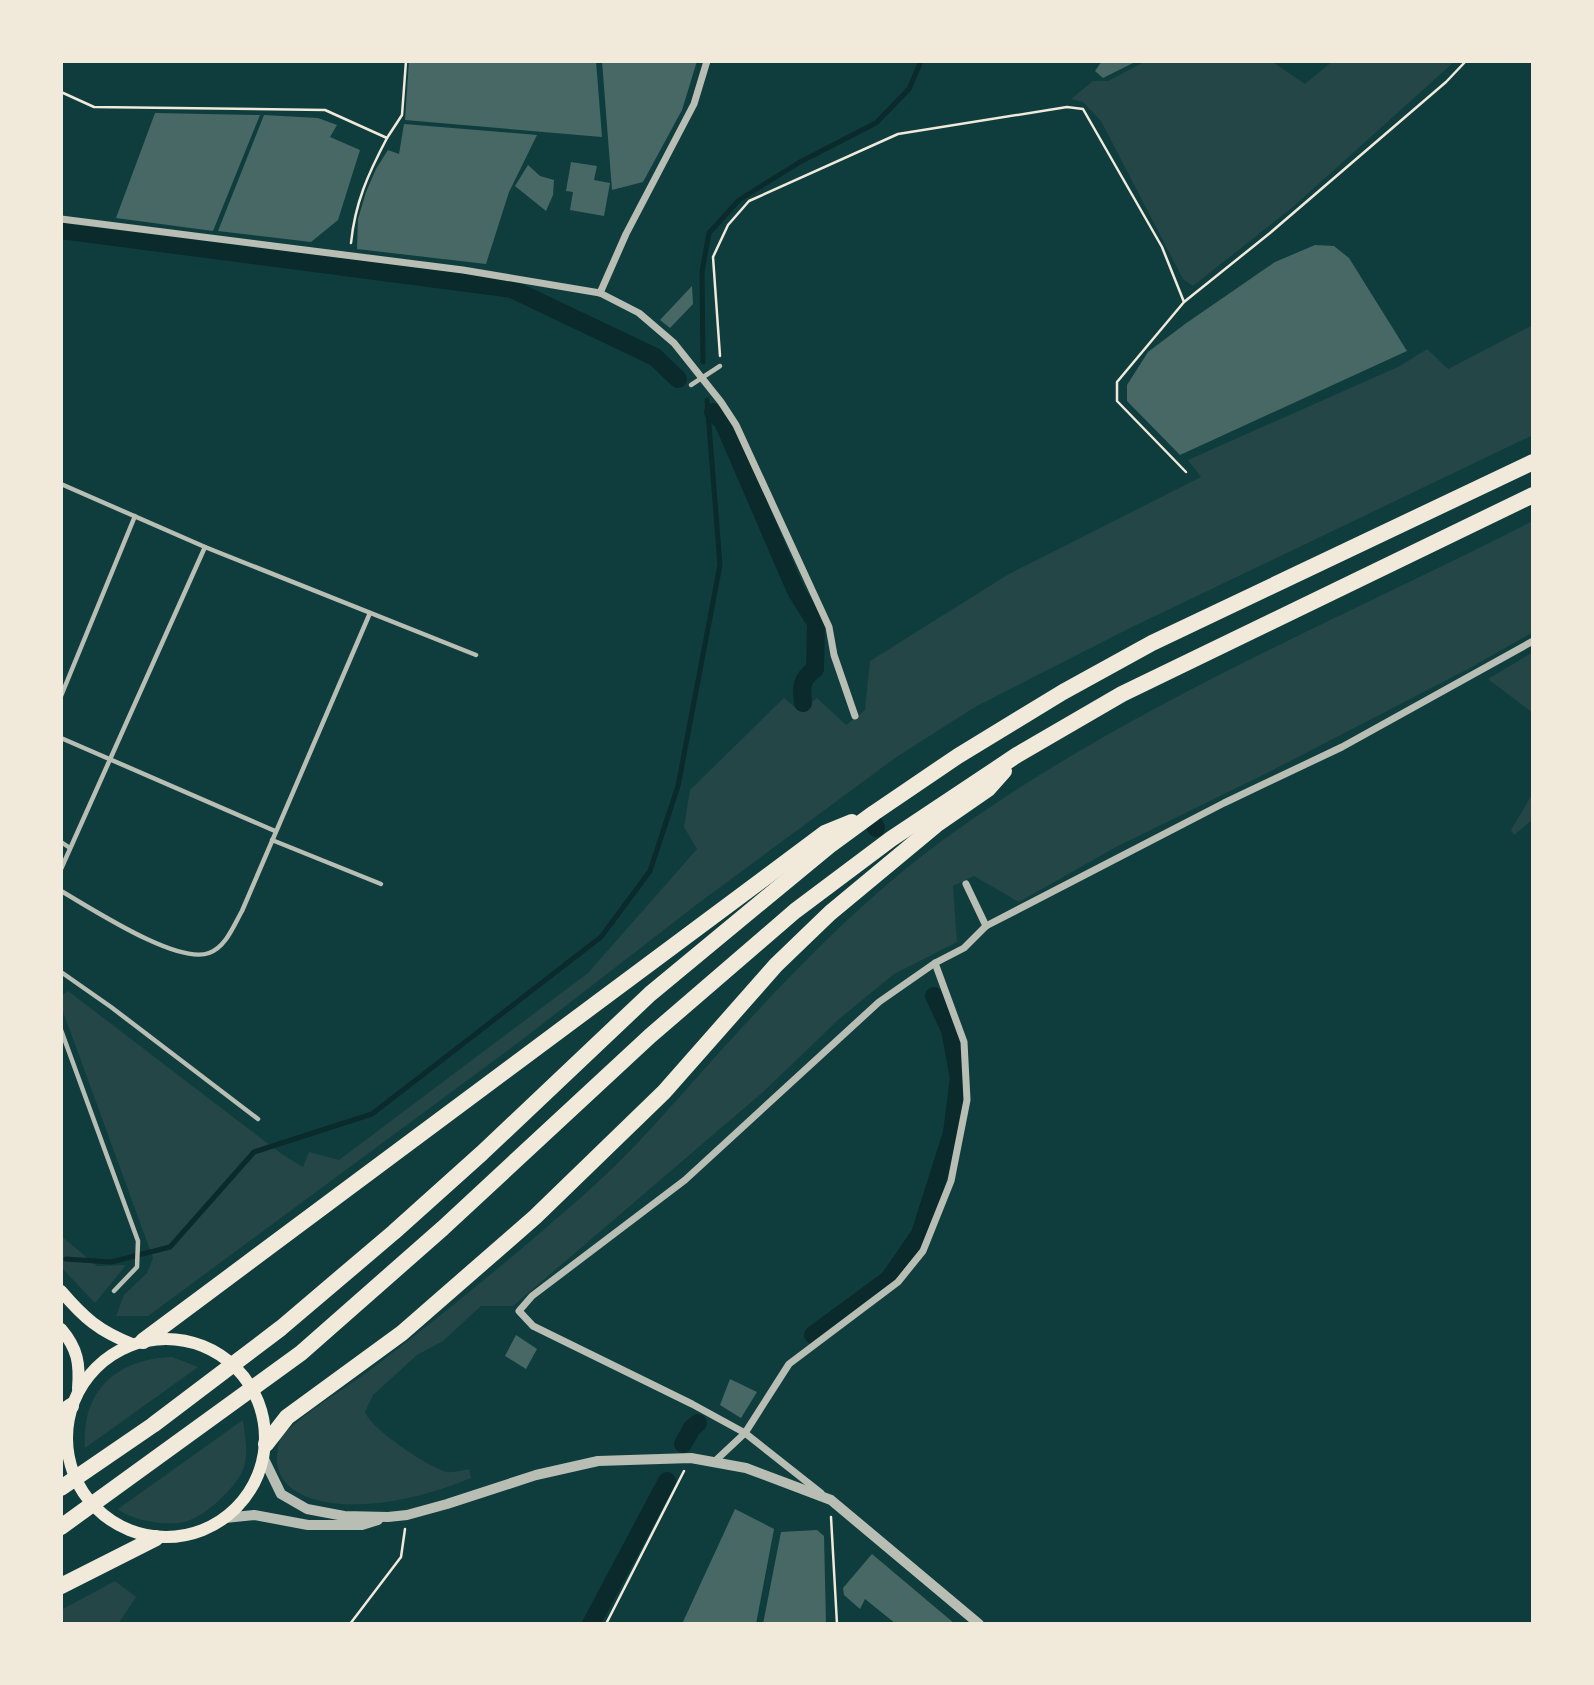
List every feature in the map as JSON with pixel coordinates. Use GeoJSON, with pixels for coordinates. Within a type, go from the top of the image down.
{"type":"FeatureCollection","features":[{"type":"Feature","properties":{"kind":"highway"},"geometry":{"type":"LineString","coordinates":[[61,1488],[153,1425],[281,1328],[482,1153],[650,994],[829,846],[874,813],[958,756],[1063,692],[1141,649],[1533,462]]}},
{"type":"Feature","properties":{"kind":"highway"},"geometry":{"type":"LineString","coordinates":[[61,1527],[301,1353],[443,1228],[650,1036],[795,911],[891,839],[1017,755],[1122,694],[1533,495]]}},
{"type":"Feature","properties":{"kind":"highway"},"geometry":{"type":"LineString","coordinates":[[265,1451],[287,1417],[402,1333],[535,1217],[664,1093],[776,965],[830,913],[936,825],[988,789],[1017,755]]}},
{"type":"Feature","properties":{"kind":"highway"},"geometry":{"type":"LineString","coordinates":[[137,1343],[825,833],[874,813]]}},
{"type":"Feature","properties":{"kind":"highway"},"geometry":{"type":"LineString","coordinates":[[61,1586],[156,1538]]}},
{"type":"Feature","properties":{"kind":"main road"},"geometry":{"type":"LineString","coordinates":[[61,1291],[91,1324],[107,1334],[137,1343]]}},
{"type":"Feature","properties":{"kind":"main road"},"geometry":{"type":"LineString","coordinates":[[61,1329],[71,1340],[80,1365],[78,1389]]}},
{"type":"Feature","properties":{"kind":"main road"},"geometry":{"type":"LineString","coordinates":[[174,1339],[184,1341],[204,1346],[230,1362],[251,1385],[263,1413],[265,1451],[256,1482],[243,1502],[225,1518],[192,1534],[156,1538],[127,1530],[101,1515],[82,1492],[69,1465],[65,1435],[66,1409],[92,1370],[110,1355],[137,1343],[174,1339]]}},
{"type":"Feature","properties":{"kind":"street"},"geometry":{"type":"LineString","coordinates":[[600,293],[626,234],[694,104],[707,61]]}},
{"type":"Feature","properties":{"kind":"street"},"geometry":{"type":"LineString","coordinates":[[61,219],[463,270],[600,293],[639,313],[674,342],[736,425],[829,627],[834,655],[855,716]]}},
{"type":"Feature","properties":{"kind":"street"},"geometry":{"type":"LineString","coordinates":[[979,1624],[831,1500],[745,1433],[533,1326],[519,1311],[532,1296],[685,1180],[879,1002],[935,963],[964,948],[986,926],[1224,803],[1342,747],[1533,641]]}},
{"type":"Feature","properties":{"kind":"street"},"geometry":{"type":"LineString","coordinates":[[966,884],[986,926]]}},
{"type":"Feature","properties":{"kind":"street"},"geometry":{"type":"LineString","coordinates":[[714,1462],[745,1433],[789,1364],[898,1282],[923,1251],[951,1181],[967,1100],[964,1042],[935,963]]}},
{"type":"Feature","properties":{"kind":"street"},"geometry":{"type":"LineString","coordinates":[[265,1451],[281,1494],[307,1509],[344,1516],[407,1515],[536,1475],[598,1461],[691,1458],[746,1468],[831,1500]]}},
{"type":"Feature","properties":{"kind":"street"},"geometry":{"type":"LineString","coordinates":[[225,1518],[254,1515],[308,1525],[362,1525],[388,1517]]}},
{"type":"Feature","properties":{"kind":"lane"},"geometry":{"type":"LineString","coordinates":[[691,385],[720,366]]}},
{"type":"Feature","properties":{"kind":"lane"},"geometry":{"type":"LineString","coordinates":[[61,484],[205,547],[476,655]]}},
{"type":"Feature","properties":{"kind":"lane"},"geometry":{"type":"LineString","coordinates":[[61,696],[135,516]]}},
{"type":"Feature","properties":{"kind":"lane"},"geometry":{"type":"LineString","coordinates":[[61,869],[205,547]]}},
{"type":"Feature","properties":{"kind":"lane"},"geometry":{"type":"LineString","coordinates":[[61,891],[156,944],[191,956],[211,953],[227,939],[370,613]]}},
{"type":"Feature","properties":{"kind":"lane"},"geometry":{"type":"LineString","coordinates":[[61,738],[276,832]]}},
{"type":"Feature","properties":{"kind":"lane"},"geometry":{"type":"LineString","coordinates":[[272,840],[381,884]]}},
{"type":"Feature","properties":{"kind":"lane"},"geometry":{"type":"LineString","coordinates":[[61,842],[70,848]]}},
{"type":"Feature","properties":{"kind":"lane"},"geometry":{"type":"LineString","coordinates":[[61,972],[258,1119]]}},
{"type":"Feature","properties":{"kind":"lane"},"geometry":{"type":"LineString","coordinates":[[61,1030],[138,1241],[137,1267],[114,1291]]}},
{"type":"Feature","properties":{"kind":"path"},"geometry":{"type":"LineString","coordinates":[[350,255],[353,222],[365,180],[402,115],[406,61]]}},
{"type":"Feature","properties":{"kind":"path"},"geometry":{"type":"LineString","coordinates":[[1186,472],[1118,401],[1117,382],[1184,302],[1270,233],[1446,82],[1466,61]]}},
{"type":"Feature","properties":{"kind":"path"},"geometry":{"type":"LineString","coordinates":[[61,92],[94,107],[325,110],[387,138]]}},
{"type":"Feature","properties":{"kind":"path"},"geometry":{"type":"LineString","coordinates":[[720,366],[713,257],[728,225],[749,201],[898,134],[1067,107],[1083,109],[1162,247],[1184,302]]}},
{"type":"Feature","properties":{"kind":"path"},"geometry":{"type":"LineString","coordinates":[[606,1624],[691,1458]]}},
{"type":"Feature","properties":{"kind":"path"},"geometry":{"type":"LineString","coordinates":[[831,1500],[836,1624]]}},
{"type":"Feature","properties":{"kind":"path"},"geometry":{"type":"LineString","coordinates":[[350,1624],[401,1557],[407,1515]]}},
{"type":"Feature","properties":{"kind":"shaded area"},"geometry":{"type":"Polygon","coordinates":[[[1146,61],[1275,61],[1274,63],[1305,84],[1333,61],[1455,61],[1294,206],[1193,286],[1183,279],[1101,121],[1083,102],[1071,99],[1093,81],[1108,81],[1146,61]]]}},
{"type":"Feature","properties":{"kind":"shaded area"},"geometry":{"type":"Polygon","coordinates":[[[1533,325],[1533,435],[1130,628],[975,707],[895,758],[696,905],[519,1042],[148,1316],[116,1316],[124,1295],[147,1273],[153,1258],[61,1006],[61,996],[68,991],[283,1155],[303,1167],[309,1152],[339,1160],[588,973],[697,849],[684,827],[690,790],[784,698],[799,711],[817,698],[846,725],[865,710],[870,661],[1009,574],[1201,477],[1188,460],[1400,366],[1427,349],[1448,369],[1533,325]]]}},
{"type":"Feature","properties":{"kind":"shaded area"},"geometry":{"type":"Polygon","coordinates":[[[1533,521],[1533,632],[1468,669],[1269,772],[1116,847],[1019,902],[974,876],[953,886],[957,942],[894,974],[839,1019],[763,1092],[513,1306],[481,1306],[443,1341],[417,1355],[373,1395],[365,1412],[378,1428],[438,1469],[449,1472],[469,1469],[471,1478],[419,1496],[365,1504],[325,1502],[298,1493],[288,1485],[280,1474],[277,1461],[279,1444],[284,1433],[429,1324],[590,1189],[641,1139],[788,978],[869,900],[927,852],[1025,784],[1166,703],[1533,521]]]}},
{"type":"Feature","properties":{"kind":"shaded area"},"geometry":{"type":"Polygon","coordinates":[[[1533,652],[1533,713],[1488,679],[1533,652]]]}},
{"type":"Feature","properties":{"kind":"shaded area"},"geometry":{"type":"Polygon","coordinates":[[[1533,793],[1533,819],[1514,835],[1511,830],[1533,793]]]}},
{"type":"Feature","properties":{"kind":"shaded area"},"geometry":{"type":"Polygon","coordinates":[[[61,1236],[97,1266],[126,1265],[95,1303],[61,1267],[61,1236]]]}},
{"type":"Feature","properties":{"kind":"shaded area"},"geometry":{"type":"Polygon","coordinates":[[[172,1357],[198,1367],[85,1448],[89,1410],[96,1394],[106,1382],[119,1371],[135,1364],[172,1357]]]}},
{"type":"Feature","properties":{"kind":"shaded area"},"geometry":{"type":"Polygon","coordinates":[[[243,1420],[246,1447],[244,1468],[232,1487],[197,1517],[183,1522],[163,1523],[142,1520],[118,1509],[243,1420]]]}},
{"type":"Feature","properties":{"kind":"shaded area"},"geometry":{"type":"Polygon","coordinates":[[[115,1581],[136,1597],[118,1624],[61,1624],[61,1610],[115,1581]]]}},
{"type":"Feature","properties":{"kind":"building"},"geometry":{"type":"Polygon","coordinates":[[[409,61],[596,61],[602,137],[405,120],[409,61]]]}},
{"type":"Feature","properties":{"kind":"building"},"geometry":{"type":"Polygon","coordinates":[[[602,61],[697,61],[682,110],[643,182],[612,190],[602,61]]]}},
{"type":"Feature","properties":{"kind":"building"},"geometry":{"type":"Polygon","coordinates":[[[1102,61],[1137,61],[1103,78],[1095,71],[1102,61]]]}},
{"type":"Feature","properties":{"kind":"building"},"geometry":{"type":"Polygon","coordinates":[[[155,113],[260,115],[213,231],[116,218],[155,113]]]}},
{"type":"Feature","properties":{"kind":"building"},"geometry":{"type":"Polygon","coordinates":[[[264,115],[318,118],[337,125],[330,137],[360,150],[338,220],[311,242],[218,231],[264,115]]]}},
{"type":"Feature","properties":{"kind":"building"},"geometry":{"type":"Polygon","coordinates":[[[404,124],[537,135],[509,192],[486,264],[357,249],[358,219],[366,192],[388,150],[399,154],[404,124]]]}},
{"type":"Feature","properties":{"kind":"building"},"geometry":{"type":"Polygon","coordinates":[[[571,162],[597,166],[594,180],[610,183],[604,216],[570,210],[573,192],[566,191],[571,162]]]}},
{"type":"Feature","properties":{"kind":"building"},"geometry":{"type":"Polygon","coordinates":[[[528,165],[540,176],[554,180],[553,195],[546,211],[515,186],[528,165]]]}},
{"type":"Feature","properties":{"kind":"building"},"geometry":{"type":"Polygon","coordinates":[[[1315,245],[1334,246],[1349,258],[1407,351],[1180,455],[1127,401],[1127,385],[1148,352],[1275,262],[1315,245]]]}},
{"type":"Feature","properties":{"kind":"building"},"geometry":{"type":"Polygon","coordinates":[[[692,286],[693,304],[670,328],[660,320],[692,286]]]}},
{"type":"Feature","properties":{"kind":"building"},"geometry":{"type":"Polygon","coordinates":[[[516,1335],[537,1349],[526,1369],[505,1356],[516,1335]]]}},
{"type":"Feature","properties":{"kind":"building"},"geometry":{"type":"Polygon","coordinates":[[[730,1379],[757,1392],[741,1418],[720,1405],[730,1379]]]}},
{"type":"Feature","properties":{"kind":"building"},"geometry":{"type":"Polygon","coordinates":[[[735,1509],[774,1529],[756,1624],[682,1624],[735,1509]]]}},
{"type":"Feature","properties":{"kind":"building"},"geometry":{"type":"Polygon","coordinates":[[[817,1530],[824,1536],[826,1624],[763,1624],[781,1532],[817,1530]]]}},
{"type":"Feature","properties":{"kind":"building"},"geometry":{"type":"Polygon","coordinates":[[[872,1554],[955,1624],[896,1624],[865,1599],[860,1609],[844,1595],[843,1588],[872,1554]]]}},
{"type":"Feature","properties":{"kind":"waterway"},"geometry":{"type":"LineString","coordinates":[[703,362],[702,272],[709,233],[739,200],[800,162],[876,123],[909,89],[921,61]]}},
{"type":"Feature","properties":{"kind":"waterway"},"geometry":{"type":"LineString","coordinates":[[61,230],[512,289],[655,357],[678,379]]}},
{"type":"Feature","properties":{"kind":"waterway"},"geometry":{"type":"LineString","coordinates":[[66,1259],[111,1262],[170,1247],[254,1152],[372,1114],[601,937],[650,871],[678,786],[720,565],[707,400]]}},
{"type":"Feature","properties":{"kind":"waterway"},"geometry":{"type":"LineString","coordinates":[[713,412],[723,422],[796,591],[816,623],[815,669],[803,684],[803,703]]}},
{"type":"Feature","properties":{"kind":"waterway"},"geometry":{"type":"LineString","coordinates":[[813,1335],[889,1279],[920,1234],[952,1133],[959,1078],[950,1030],[934,996]]}},
{"type":"Feature","properties":{"kind":"waterway"},"geometry":{"type":"LineString","coordinates":[[683,1444],[698,1423]]}},
{"type":"Feature","properties":{"kind":"waterway"},"geometry":{"type":"LineString","coordinates":[[591,1624],[667,1481]]}}]}
